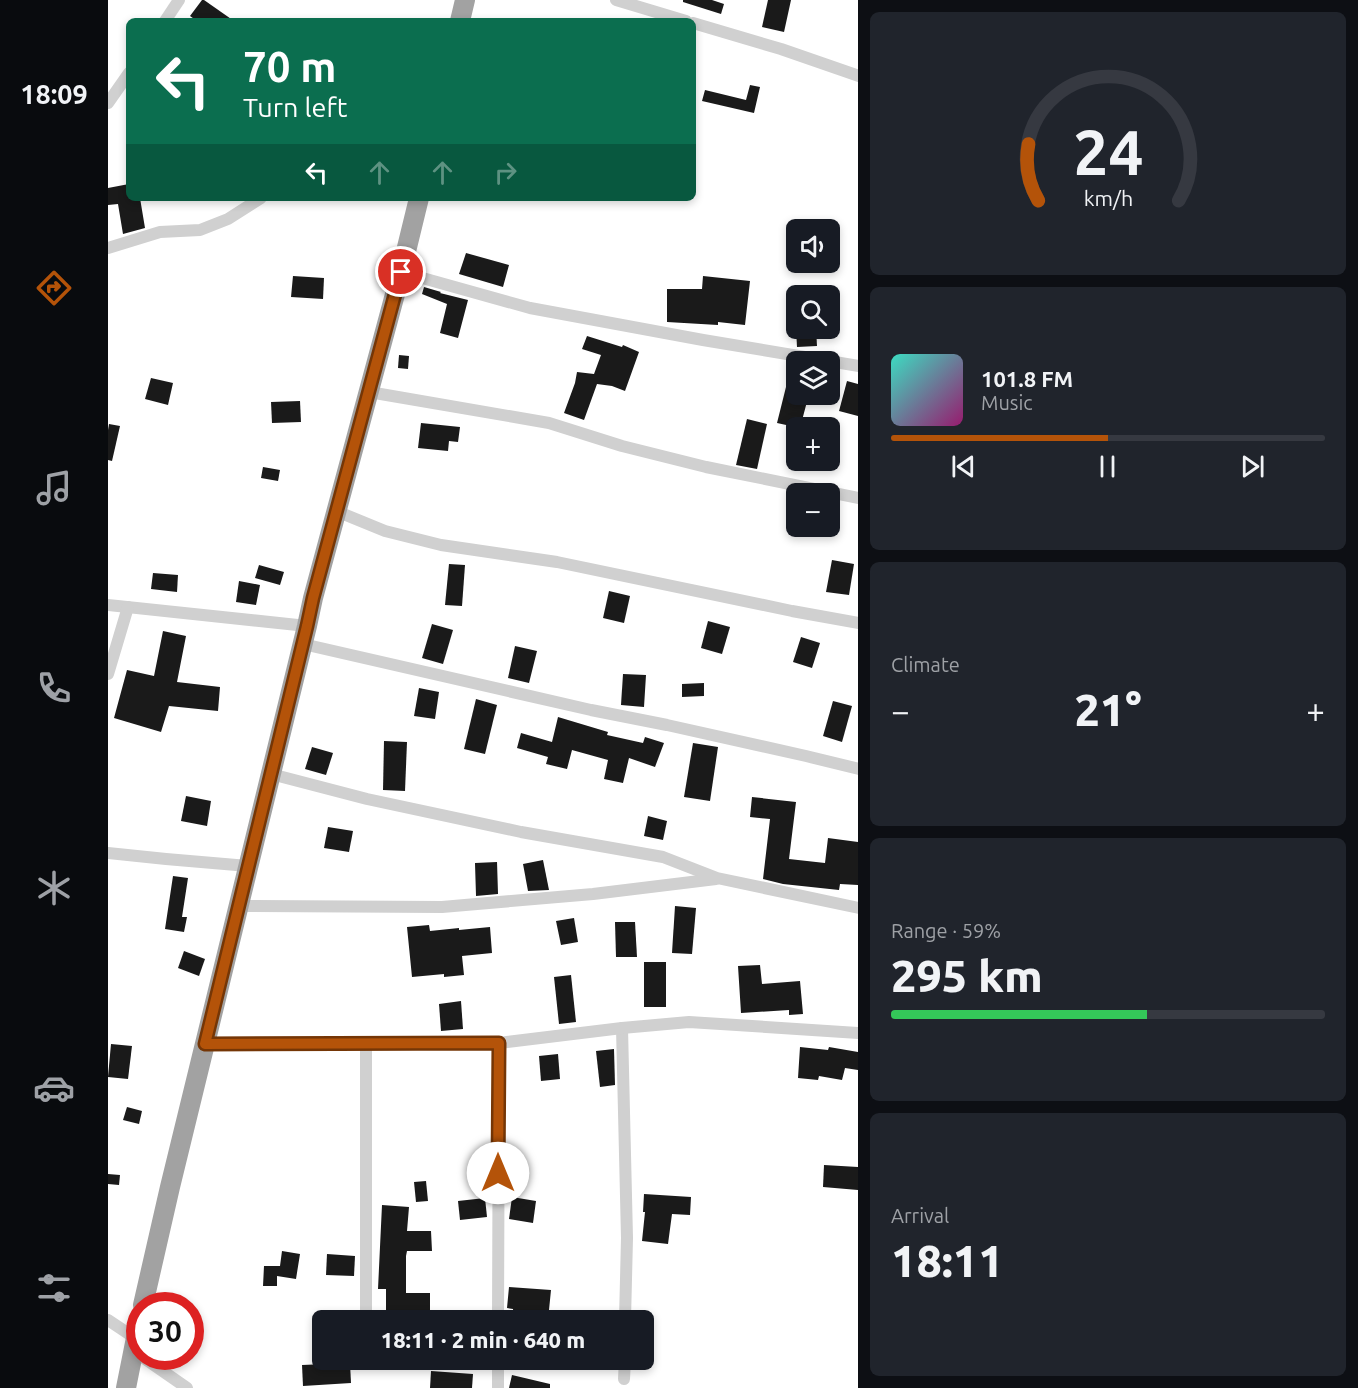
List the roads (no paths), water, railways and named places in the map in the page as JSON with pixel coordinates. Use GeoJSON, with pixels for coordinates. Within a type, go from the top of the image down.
{"type":"FeatureCollection","features":[{"type":"Feature","properties":{"kind":"highway"},"geometry":{"type":"LineString","coordinates":[[461,18],[465,0]]}},
{"type":"Feature","properties":{"kind":"highway"},"geometry":{"type":"LineString","coordinates":[[145,1292],[313,598],[418,201]]}},
{"type":"Feature","properties":{"kind":"highway"},"geometry":{"type":"LineString","coordinates":[[126,1388],[131,1370]]}},
{"type":"Feature","properties":{"kind":"street"},"geometry":{"type":"LineString","coordinates":[[167,18],[180,0]]}},
{"type":"Feature","properties":{"kind":"street"},"geometry":{"type":"LineString","coordinates":[[616,0],[676,18]]}},
{"type":"Feature","properties":{"kind":"street"},"geometry":{"type":"LineString","coordinates":[[696,24],[781,49],[858,76]]}},
{"type":"Feature","properties":{"kind":"street"},"geometry":{"type":"LineString","coordinates":[[108,103],[126,77]]}},
{"type":"Feature","properties":{"kind":"street"},"geometry":{"type":"LineString","coordinates":[[108,248],[160,232],[200,230],[228,219],[256,201]]}},
{"type":"Feature","properties":{"kind":"street"},"geometry":{"type":"LineString","coordinates":[[401,272],[530,308],[858,366]]}},
{"type":"Feature","properties":{"kind":"street"},"geometry":{"type":"LineString","coordinates":[[369,392],[549,423],[622,446],[706,467],[858,498]]}},
{"type":"Feature","properties":{"kind":"street"},"geometry":{"type":"LineString","coordinates":[[336,511],[385,531],[441,545],[557,562],[858,623]]}},
{"type":"Feature","properties":{"kind":"street"},"geometry":{"type":"LineString","coordinates":[[108,605],[305,635],[396,666],[591,710],[667,724],[858,769]]}},
{"type":"Feature","properties":{"kind":"street"},"geometry":{"type":"LineString","coordinates":[[108,674],[128,607]]}},
{"type":"Feature","properties":{"kind":"street"},"geometry":{"type":"LineString","coordinates":[[271,774],[367,799],[521,832],[663,857],[717,878],[858,908]]}},
{"type":"Feature","properties":{"kind":"street"},"geometry":{"type":"LineString","coordinates":[[108,853],[249,866]]}},
{"type":"Feature","properties":{"kind":"street"},"geometry":{"type":"LineString","coordinates":[[239,906],[442,907],[593,894],[717,878]]}},
{"type":"Feature","properties":{"kind":"street"},"geometry":{"type":"LineString","coordinates":[[205,1044],[499,1043],[689,1022],[858,1033]]}},
{"type":"Feature","properties":{"kind":"street"},"geometry":{"type":"LineString","coordinates":[[622,1028],[627,1238],[625,1310]]}},
{"type":"Feature","properties":{"kind":"street"},"geometry":{"type":"LineString","coordinates":[[366,1043],[366,1310]]}},
{"type":"Feature","properties":{"kind":"street"},"geometry":{"type":"LineString","coordinates":[[498,1310],[499,1043]]}},
{"type":"Feature","properties":{"kind":"street"},"geometry":{"type":"LineString","coordinates":[[108,1320],[126,1339]]}},
{"type":"Feature","properties":{"kind":"street"},"geometry":{"type":"LineString","coordinates":[[163,1370],[187,1388]]}},
{"type":"Feature","properties":{"kind":"street"},"geometry":{"type":"LineString","coordinates":[[498,1370],[498,1388]]}},
{"type":"Feature","properties":{"kind":"street"},"geometry":{"type":"LineString","coordinates":[[624,1370],[624,1379]]}}]}
